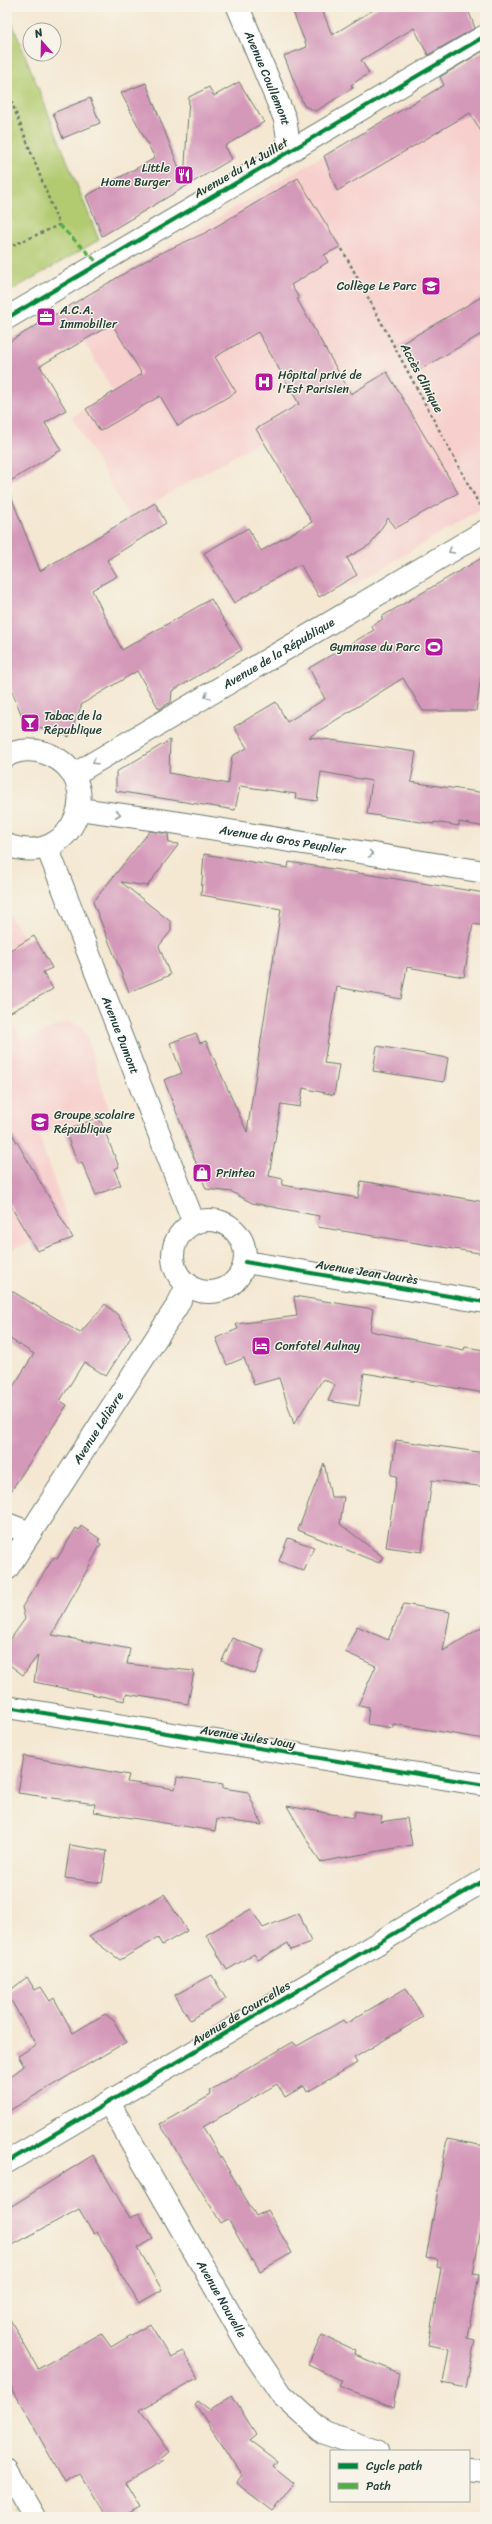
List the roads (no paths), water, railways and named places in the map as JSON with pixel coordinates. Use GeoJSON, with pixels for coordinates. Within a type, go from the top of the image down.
{"type":"FeatureCollection","features":[{"type":"Feature","properties":{"kind":"street","name":"Avenue Coullemont"},"geometry":{"type":"LineString","coordinates":[[238,7],[285,119],[290,151]]}},
{"type":"Feature","properties":{"kind":"street","name":"Avenue du 14 Juillet"},"geometry":{"type":"LineString","coordinates":[[7,318],[485,36]]}},
{"type":"Feature","properties":{"kind":"street","name":"Avenue de la République"},"geometry":{"type":"LineString","coordinates":[[73,775],[485,531]]}},
{"type":"Feature","properties":{"kind":"street"},"geometry":{"type":"LineString","coordinates":[[7,845],[33,850],[47,847],[59,842],[68,833],[75,822],[79,809],[80,798],[73,775],[64,764],[46,754],[25,750],[8,750]]}},
{"type":"Feature","properties":{"kind":"street","name":"Avenue du Gros Peuplier"},"geometry":{"type":"LineString","coordinates":[[79,809],[174,822],[485,872]]}},
{"type":"Feature","properties":{"kind":"street","name":"Avenue Dumont"},"geometry":{"type":"LineString","coordinates":[[47,847],[194,1223]]}},
{"type":"Feature","properties":{"kind":"street"},"geometry":{"type":"LineString","coordinates":[[207,1220],[220,1221],[232,1227],[240,1237],[245,1249],[245,1262],[241,1274],[233,1283],[223,1289],[211,1292],[198,1290],[180,1277],[173,1257],[179,1236],[194,1223],[207,1220]]}},
{"type":"Feature","properties":{"kind":"street","name":"Avenue Jean Jaurès"},"geometry":{"type":"LineString","coordinates":[[245,1262],[485,1302]]}},
{"type":"Feature","properties":{"kind":"street","name":"Avenue Lelièvre"},"geometry":{"type":"LineString","coordinates":[[7,1569],[177,1306],[188,1284]]}},
{"type":"Feature","properties":{"kind":"street"},"geometry":{"type":"LineString","coordinates":[[7,1524],[30,1533]]}},
{"type":"Feature","properties":{"kind":"street","name":"Avenue Jules Jouy"},"geometry":{"type":"LineString","coordinates":[[7,1707],[485,1785]]}},
{"type":"Feature","properties":{"kind":"street","name":"Avenue de Courcelles"},"geometry":{"type":"LineString","coordinates":[[7,2162],[485,1880]]}},
{"type":"Feature","properties":{"kind":"street","name":"Avenue Nouvelle"},"geometry":{"type":"LineString","coordinates":[[109,2103],[248,2345],[282,2395],[324,2433],[374,2450]]}},
{"type":"Feature","properties":{"kind":"street"},"geometry":{"type":"LineString","coordinates":[[470,2469],[485,2471]]}},
{"type":"Feature","properties":{"kind":"street"},"geometry":{"type":"LineString","coordinates":[[7,2470],[34,2517]]}},
{"type":"Feature","properties":{"kind":"place","name":"Little Home Burger"},"geometry":{"type":"Point","coordinates":[184,175]}},
{"type":"Feature","properties":{"kind":"place","name":"Collège Le Parc"},"geometry":{"type":"Point","coordinates":[431,286]}},
{"type":"Feature","properties":{"kind":"place","name":"A.C.A. Immobilier"},"geometry":{"type":"Point","coordinates":[46,317]}},
{"type":"Feature","properties":{"kind":"place","name":"Hôpital privé de l'Est Parisien"},"geometry":{"type":"Point","coordinates":[264,382]}},
{"type":"Feature","properties":{"kind":"place","name":"Gymnase du Parc"},"geometry":{"type":"Point","coordinates":[434,647]}},
{"type":"Feature","properties":{"kind":"place","name":"Tabac de la République"},"geometry":{"type":"Point","coordinates":[30,723]}},
{"type":"Feature","properties":{"kind":"place","name":"Groupe scolaire République"},"geometry":{"type":"Point","coordinates":[40,1122]}},
{"type":"Feature","properties":{"kind":"place","name":"Printea"},"geometry":{"type":"Point","coordinates":[202,1173]}},
{"type":"Feature","properties":{"kind":"place","name":"Confotel Aulnay"},"geometry":{"type":"Point","coordinates":[261,1346]}}]}
